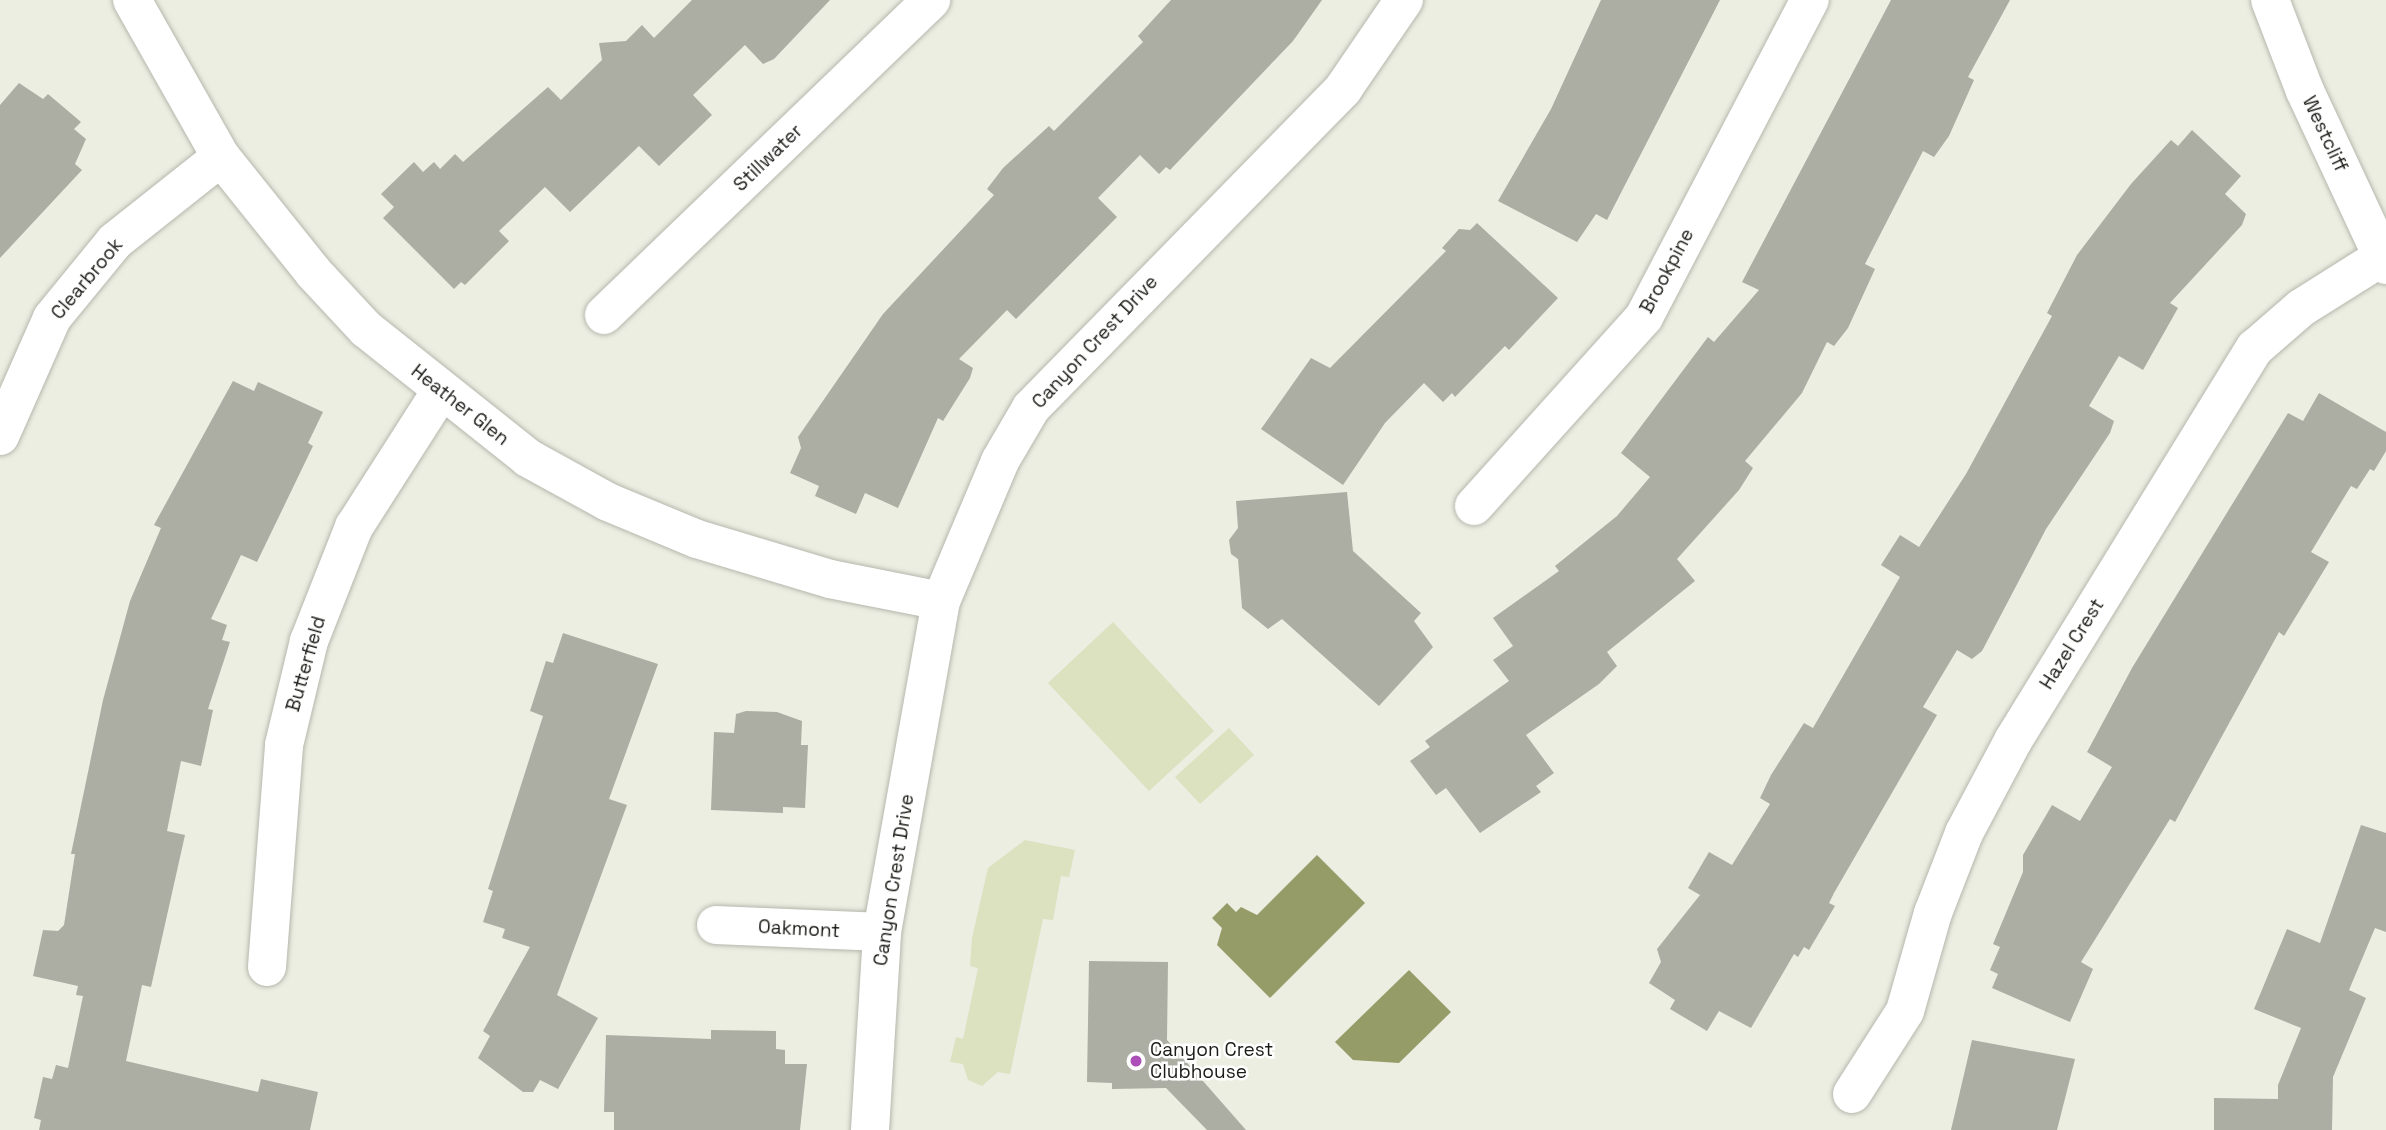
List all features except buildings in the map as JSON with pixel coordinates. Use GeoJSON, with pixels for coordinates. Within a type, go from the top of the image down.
{"type":"FeatureCollection","features":[{"type":"Feature","properties":{"kind":"street","name":"Heather Glen"},"geometry":{"type":"LineString","coordinates":[[132,0],[222,157],[366,329],[528,458],[608,502],[697,539],[830,579],[941,601]]}},
{"type":"Feature","properties":{"kind":"street","name":"Stillwater"},"geometry":{"type":"LineString","coordinates":[[604,316],[931,0]]}},
{"type":"Feature","properties":{"kind":"street","name":"Canyon Crest Drive"},"geometry":{"type":"LineString","coordinates":[[870,1130],[882,932],[941,601],[995,472],[1031,408],[1343,89],[1404,0]]}},
{"type":"Feature","properties":{"kind":"street","name":"Brookpine"},"geometry":{"type":"LineString","coordinates":[[1474,506],[1643,317],[1810,0]]}},
{"type":"Feature","properties":{"kind":"street","name":"Westcliff"},"geometry":{"type":"LineString","coordinates":[[2270,0],[2305,91],[2384,261]]}},
{"type":"Feature","properties":{"kind":"street","name":"Clearbrook"},"geometry":{"type":"LineString","coordinates":[[0,436],[52,318],[115,241],[222,157]]}},
{"type":"Feature","properties":{"kind":"street","name":"Hazel Crest"},"geometry":{"type":"LineString","coordinates":[[1852,1094],[1905,1011],[1933,913],[1964,833],[2014,739],[2255,348],[2301,308],[2384,261]]}},
{"type":"Feature","properties":{"kind":"street","name":"Butterfield"},"geometry":{"type":"LineString","coordinates":[[267,967],[284,745],[309,641],[354,527],[441,391]]}},
{"type":"Feature","properties":{"kind":"street","name":"Oakmont"},"geometry":{"type":"LineString","coordinates":[[716,925],[882,932]]}},
{"type":"Feature","properties":{"kind":"shaded area"},"geometry":{"type":"Polygon","coordinates":[[[1113,622],[1214,731],[1149,791],[1048,683],[1113,622]]]}},
{"type":"Feature","properties":{"kind":"shaded area"},"geometry":{"type":"Polygon","coordinates":[[[1229,728],[1254,755],[1200,804],[1175,777],[1229,728]]]}},
{"type":"Feature","properties":{"kind":"shaded area"},"geometry":{"type":"Polygon","coordinates":[[[1025,840],[1075,850],[1069,877],[1061,876],[1053,920],[1043,919],[1010,1074],[998,1072],[982,1086],[968,1080],[963,1064],[950,1062],[956,1037],[963,1039],[978,968],[970,966],[972,938],[988,868],[1025,840]]]}},
{"type":"Feature","properties":{"kind":"shaded area"},"geometry":{"type":"Polygon","coordinates":[[[1317,855],[1365,903],[1270,998],[1217,945],[1222,928],[1212,918],[1227,903],[1236,912],[1241,907],[1257,915],[1317,855]]]}},
{"type":"Feature","properties":{"kind":"shaded area"},"geometry":{"type":"Polygon","coordinates":[[[1409,970],[1451,1012],[1399,1063],[1353,1060],[1335,1042],[1409,970]]]}},
{"type":"Feature","properties":{"kind":"place","name":"Canyon Crest Clubhouse"},"geometry":{"type":"Point","coordinates":[1136,1061]}}]}
